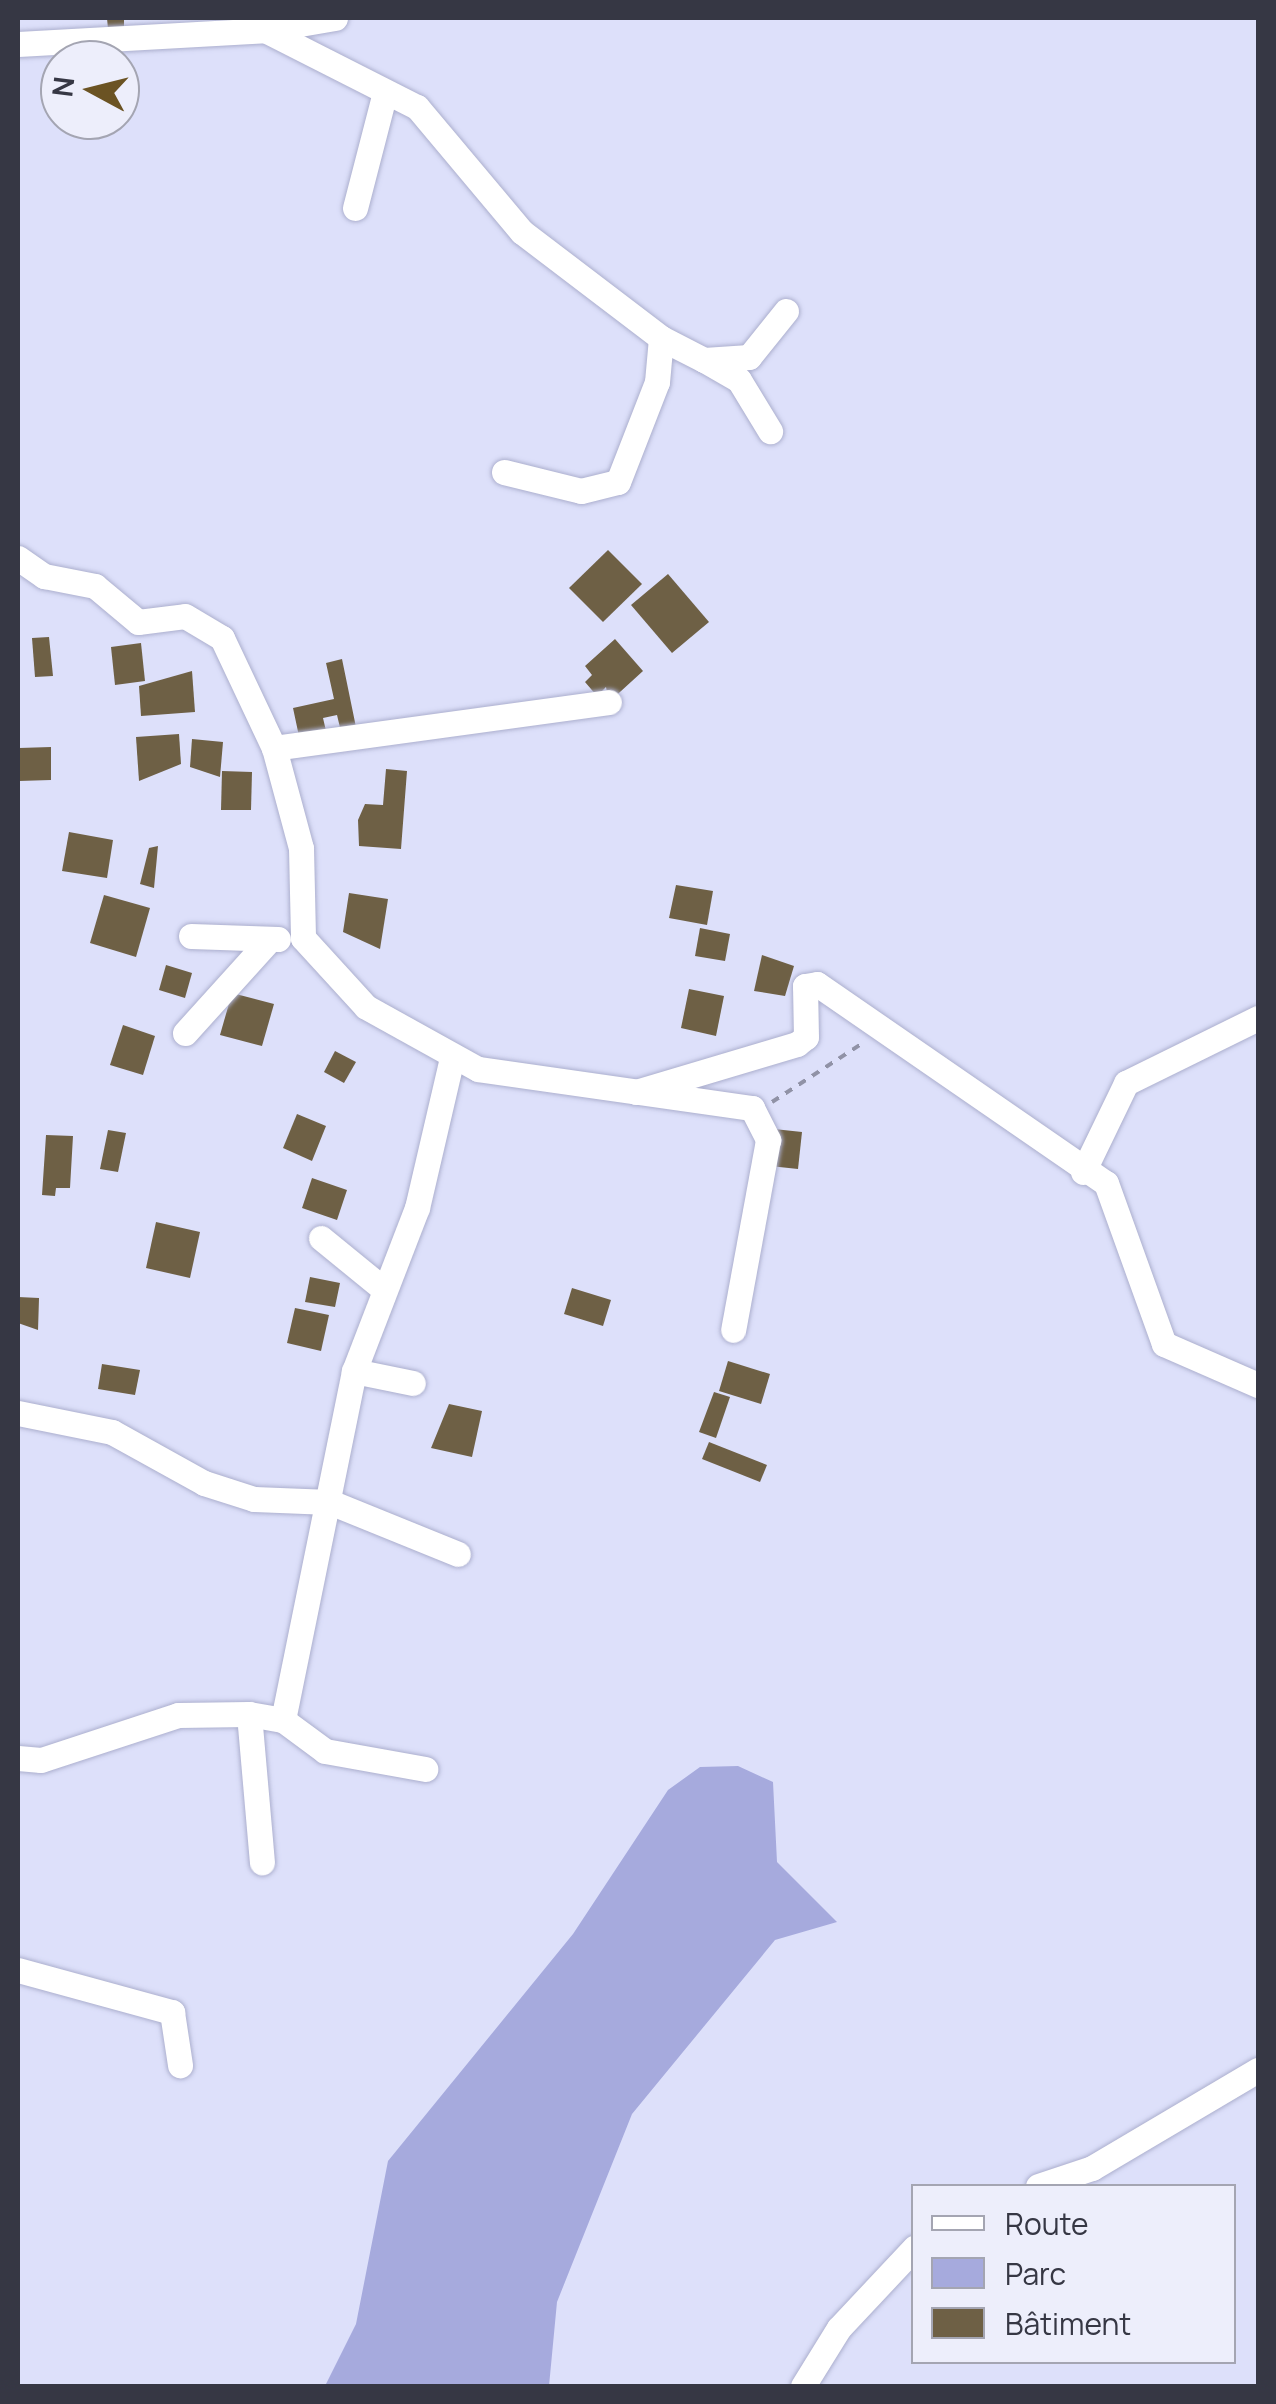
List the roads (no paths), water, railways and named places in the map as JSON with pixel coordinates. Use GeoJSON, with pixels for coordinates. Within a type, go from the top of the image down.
{"type":"FeatureCollection","features":[{"type":"Feature","properties":{"kind":"street"},"geometry":{"type":"LineString","coordinates":[[18,44],[265,30],[335,18]]}},
{"type":"Feature","properties":{"kind":"street"},"geometry":{"type":"LineString","coordinates":[[265,30],[418,107],[522,232],[660,338],[739,380],[770,432]]}},
{"type":"Feature","properties":{"kind":"street"},"geometry":{"type":"LineString","coordinates":[[355,208],[384,92]]}},
{"type":"Feature","properties":{"kind":"street"},"geometry":{"type":"LineString","coordinates":[[704,360],[749,357],[786,311]]}},
{"type":"Feature","properties":{"kind":"street"},"geometry":{"type":"LineString","coordinates":[[504,472],[581,490],[618,482],[657,382],[660,338]]}},
{"type":"Feature","properties":{"kind":"street"},"geometry":{"type":"LineString","coordinates":[[18,558],[44,576],[95,586],[138,622],[169,614],[214,630],[274,748],[302,848],[302,922],[307,944],[366,1006],[451,1062],[629,1095],[709,1098],[754,1112],[768,1140],[733,1330]]}},
{"type":"Feature","properties":{"kind":"street"},"geometry":{"type":"LineString","coordinates":[[274,748],[610,702]]}},
{"type":"Feature","properties":{"kind":"street"},"geometry":{"type":"LineString","coordinates":[[185,1033],[269,940],[302,922]]}},
{"type":"Feature","properties":{"kind":"street"},"geometry":{"type":"LineString","coordinates":[[191,936],[269,940]]}},
{"type":"Feature","properties":{"kind":"street"},"geometry":{"type":"LineString","coordinates":[[629,1095],[691,1068],[797,1044],[806,1037],[806,986],[817,984],[1083,1172],[1106,1183],[1120,1204],[1164,1344],[1258,1385]]}},
{"type":"Feature","properties":{"kind":"street"},"geometry":{"type":"LineString","coordinates":[[1083,1172],[1126,1083],[1258,1018]]}},
{"type":"Feature","properties":{"kind":"street"},"geometry":{"type":"LineString","coordinates":[[283,1720],[354,1371],[381,1287],[417,1208],[451,1062]]}},
{"type":"Feature","properties":{"kind":"street"},"geometry":{"type":"LineString","coordinates":[[321,1238],[381,1287]]}},
{"type":"Feature","properties":{"kind":"street"},"geometry":{"type":"LineString","coordinates":[[354,1371],[413,1383]]}},
{"type":"Feature","properties":{"kind":"street"},"geometry":{"type":"LineString","coordinates":[[18,1413],[112,1432],[204,1483],[254,1498],[330,1502],[458,1554]]}},
{"type":"Feature","properties":{"kind":"street"},"geometry":{"type":"LineString","coordinates":[[249,1714],[262,1862]]}},
{"type":"Feature","properties":{"kind":"street"},"geometry":{"type":"LineString","coordinates":[[18,1758],[41,1760],[178,1715],[249,1714],[283,1720],[325,1751],[425,1768]]}},
{"type":"Feature","properties":{"kind":"street"},"geometry":{"type":"LineString","coordinates":[[18,1970],[172,2012],[180,2065]]}},
{"type":"Feature","properties":{"kind":"street"},"geometry":{"type":"LineString","coordinates":[[1044,2184],[1092,2168],[1258,2070]]}},
{"type":"Feature","properties":{"kind":"street"},"geometry":{"type":"LineString","coordinates":[[803,2386],[839,2328],[911,2251]]}}]}
